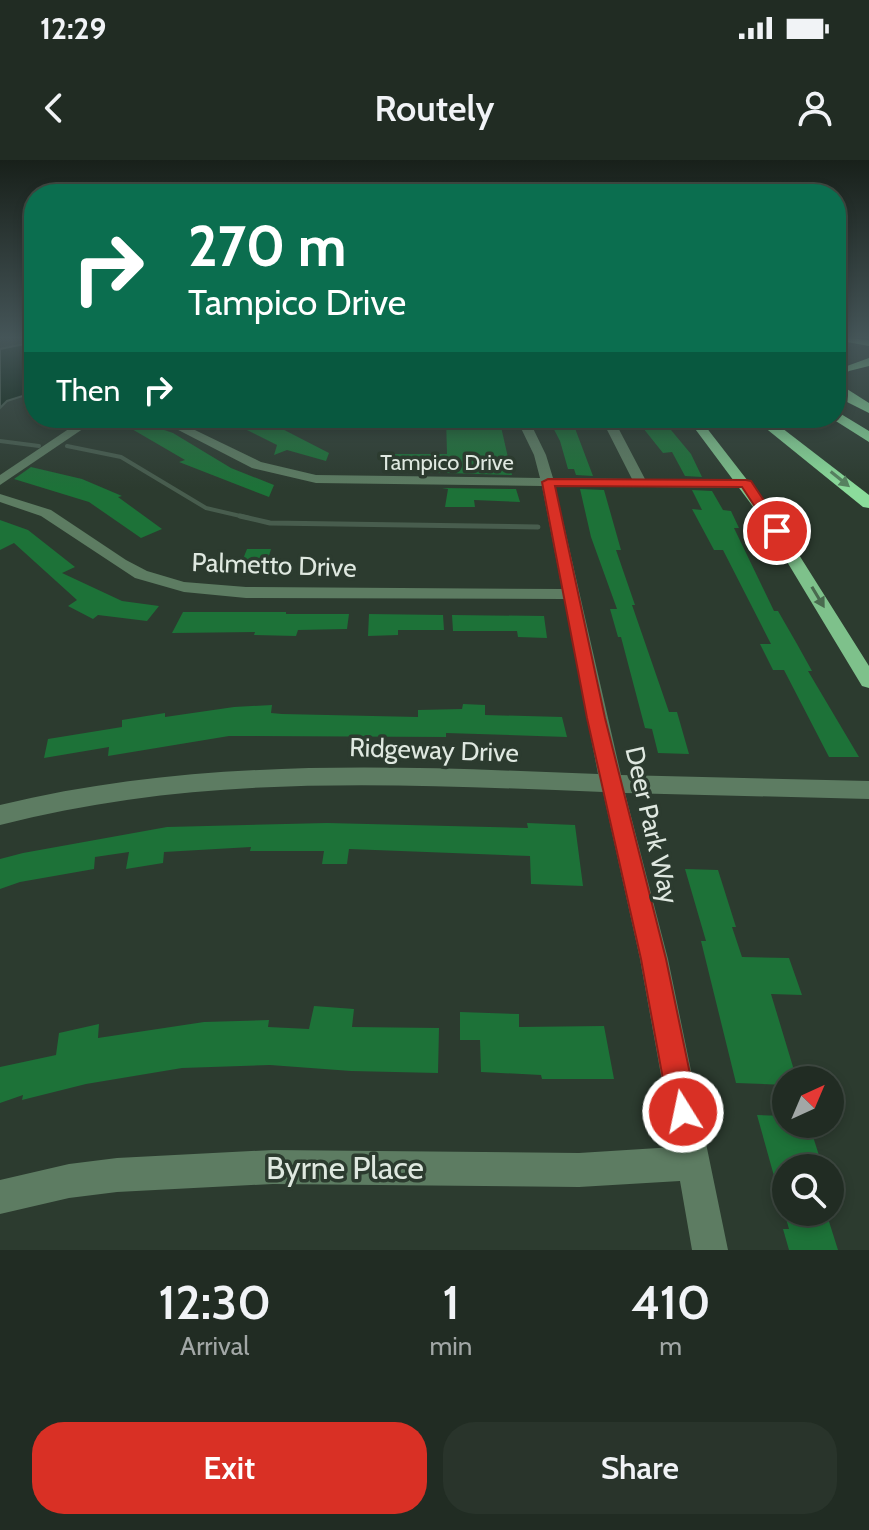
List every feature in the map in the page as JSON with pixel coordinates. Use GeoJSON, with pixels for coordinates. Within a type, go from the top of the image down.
{"type":"FeatureCollection","features":[{"type":"Feature","properties":{"kind":"highway"},"geometry":{"type":"LineString","coordinates":[[846,396],[869,409]]}},
{"type":"Feature","properties":{"kind":"highway"},"geometry":{"type":"LineString","coordinates":[[846,422],[869,438]]}},
{"type":"Feature","properties":{"kind":"highway"},"geometry":{"type":"LineString","coordinates":[[773,428],[869,503]]}},
{"type":"Feature","properties":{"kind":"main road"},"geometry":{"type":"LineString","coordinates":[[701,428],[746,484],[869,681]]}},
{"type":"Feature","properties":{"kind":"street"},"geometry":{"type":"LineString","coordinates":[[0,481],[78,428]]}},
{"type":"Feature","properties":{"kind":"street","name":"Tampico Drive"},"geometry":{"type":"LineString","coordinates":[[181,428],[257,465],[295,476],[365,482],[746,484]]}},
{"type":"Feature","properties":{"kind":"street","name":"Deer Park Way"},"geometry":{"type":"LineString","coordinates":[[528,428],[548,482],[570,594],[654,959],[710,1250]]}},
{"type":"Feature","properties":{"kind":"street"},"geometry":{"type":"LineString","coordinates":[[612,428],[641,484]]}},
{"type":"Feature","properties":{"kind":"street","name":"Palmetto Drive"},"geometry":{"type":"LineString","coordinates":[[0,498],[30,505],[58,518],[129,572],[185,587],[271,592],[570,594]]}},
{"type":"Feature","properties":{"kind":"street","name":"Ridgeway Drive"},"geometry":{"type":"LineString","coordinates":[[0,815],[103,792],[199,779],[261,776],[369,775],[869,790]]}},
{"type":"Feature","properties":{"kind":"street","name":"Byrne Place"},"geometry":{"type":"LineString","coordinates":[[0,1197],[69,1181],[117,1175],[273,1167],[579,1170],[693,1163]]}},
{"type":"Feature","properties":{"kind":"shaded area"},"geometry":{"type":"Polygon","coordinates":[[[0,388],[24,388],[24,396],[7,401],[0,408],[0,388]]]}},
{"type":"Feature","properties":{"kind":"building"},"geometry":{"type":"Polygon","coordinates":[[[130,428],[158,428],[173,433],[231,468],[274,485],[269,497],[179,462],[185,460],[130,428]]]}},
{"type":"Feature","properties":{"kind":"building"},"geometry":{"type":"Polygon","coordinates":[[[243,428],[280,428],[329,453],[326,461],[287,450],[274,455],[277,445],[243,428]]]}},
{"type":"Feature","properties":{"kind":"building"},"geometry":{"type":"Polygon","coordinates":[[[446,428],[501,428],[512,475],[383,471],[385,454],[447,454],[446,428]]]}},
{"type":"Feature","properties":{"kind":"building"},"geometry":{"type":"Polygon","coordinates":[[[553,428],[575,428],[593,476],[576,475],[574,469],[568,469],[553,428]]]}},
{"type":"Feature","properties":{"kind":"building"},"geometry":{"type":"Polygon","coordinates":[[[643,428],[669,428],[691,454],[702,477],[685,476],[672,452],[663,453],[643,428]]]}},
{"type":"Feature","properties":{"kind":"building"},"geometry":{"type":"Polygon","coordinates":[[[31,467],[82,479],[122,496],[118,497],[162,529],[141,538],[89,502],[14,479],[31,467]]]}},
{"type":"Feature","properties":{"kind":"building"},"geometry":{"type":"Polygon","coordinates":[[[442,488],[516,489],[520,502],[474,500],[475,507],[445,507],[448,489],[442,488]]]}},
{"type":"Feature","properties":{"kind":"building"},"geometry":{"type":"Polygon","coordinates":[[[580,489],[604,490],[621,550],[616,550],[635,605],[632,605],[669,712],[677,712],[689,754],[658,753],[652,729],[645,728],[621,637],[618,637],[610,609],[617,609],[591,537],[580,489]]]}},
{"type":"Feature","properties":{"kind":"building"},"geometry":{"type":"Polygon","coordinates":[[[692,490],[712,491],[723,510],[731,511],[739,528],[734,528],[774,611],[778,611],[812,671],[808,671],[859,757],[829,757],[784,670],[773,670],[760,644],[771,644],[723,550],[714,550],[692,509],[702,510],[692,490]]]}},
{"type":"Feature","properties":{"kind":"building"},"geometry":{"type":"Polygon","coordinates":[[[0,520],[28,530],[75,567],[62,573],[122,601],[159,606],[147,621],[98,615],[93,619],[68,606],[77,600],[14,543],[0,550],[0,520]]]}},
{"type":"Feature","properties":{"kind":"building"},"geometry":{"type":"Polygon","coordinates":[[[247,549],[271,549],[265,569],[239,569],[247,549]]]}},
{"type":"Feature","properties":{"kind":"building"},"geometry":{"type":"Polygon","coordinates":[[[183,612],[349,614],[347,629],[298,630],[296,636],[254,635],[255,632],[172,633],[183,612]]]}},
{"type":"Feature","properties":{"kind":"building"},"geometry":{"type":"Polygon","coordinates":[[[369,614],[443,615],[444,630],[398,630],[398,635],[368,636],[369,614]]]}},
{"type":"Feature","properties":{"kind":"building"},"geometry":{"type":"Polygon","coordinates":[[[452,615],[544,616],[547,638],[518,637],[517,631],[453,631],[452,615]]]}},
{"type":"Feature","properties":{"kind":"building"},"geometry":{"type":"Polygon","coordinates":[[[463,704],[485,705],[485,715],[562,717],[567,737],[446,733],[446,737],[229,736],[108,756],[109,747],[44,758],[48,739],[122,727],[122,720],[165,713],[165,717],[272,705],[271,713],[282,714],[418,717],[418,710],[462,709],[463,704]]]}},
{"type":"Feature","properties":{"kind":"building"},"geometry":{"type":"Polygon","coordinates":[[[327,823],[528,828],[527,823],[575,825],[583,886],[531,884],[530,856],[349,849],[347,864],[322,864],[324,851],[250,851],[251,847],[164,852],[163,863],[126,869],[129,852],[95,857],[94,869],[20,882],[0,889],[0,859],[23,853],[167,827],[327,823]]]}},
{"type":"Feature","properties":{"kind":"building"},"geometry":{"type":"Polygon","coordinates":[[[685,869],[718,870],[742,957],[789,958],[802,995],[771,994],[793,1066],[772,1066],[772,1084],[736,1083],[701,941],[706,941],[685,869]]]}},
{"type":"Feature","properties":{"kind":"building"},"geometry":{"type":"Polygon","coordinates":[[[314,1006],[354,1009],[352,1027],[439,1028],[438,1073],[270,1065],[182,1068],[86,1084],[22,1100],[23,1095],[0,1103],[0,1067],[56,1055],[59,1033],[99,1024],[98,1038],[204,1022],[269,1020],[268,1027],[309,1029],[314,1006]]]}},
{"type":"Feature","properties":{"kind":"building"},"geometry":{"type":"Polygon","coordinates":[[[460,1012],[519,1014],[519,1027],[604,1026],[614,1079],[542,1079],[541,1075],[481,1072],[480,1040],[460,1040],[460,1012]]]}},
{"type":"Feature","properties":{"kind":"building"},"geometry":{"type":"Polygon","coordinates":[[[757,1115],[772,1116],[772,1138],[813,1138],[819,1154],[772,1154],[772,1169],[757,1115]]]}},
{"type":"Feature","properties":{"kind":"building"},"geometry":{"type":"Polygon","coordinates":[[[788,1226],[830,1226],[838,1250],[789,1250],[783,1229],[789,1229],[788,1226]]]}},
{"type":"Feature","properties":{"kind":"waterway"},"geometry":{"type":"LineString","coordinates":[[0,441],[39,446]]}},
{"type":"Feature","properties":{"kind":"waterway"},"geometry":{"type":"LineString","coordinates":[[67,446],[121,457],[206,508],[249,518]]}},
{"type":"Feature","properties":{"kind":"waterway"},"geometry":{"type":"LineString","coordinates":[[240,516],[270,523],[538,527]]}},
{"type":"Feature","properties":{"kind":"route"},"geometry":{"type":"LineString","coordinates":[[683,1112],[654,959],[596,718],[548,482],[746,484],[777,531]]}}]}
